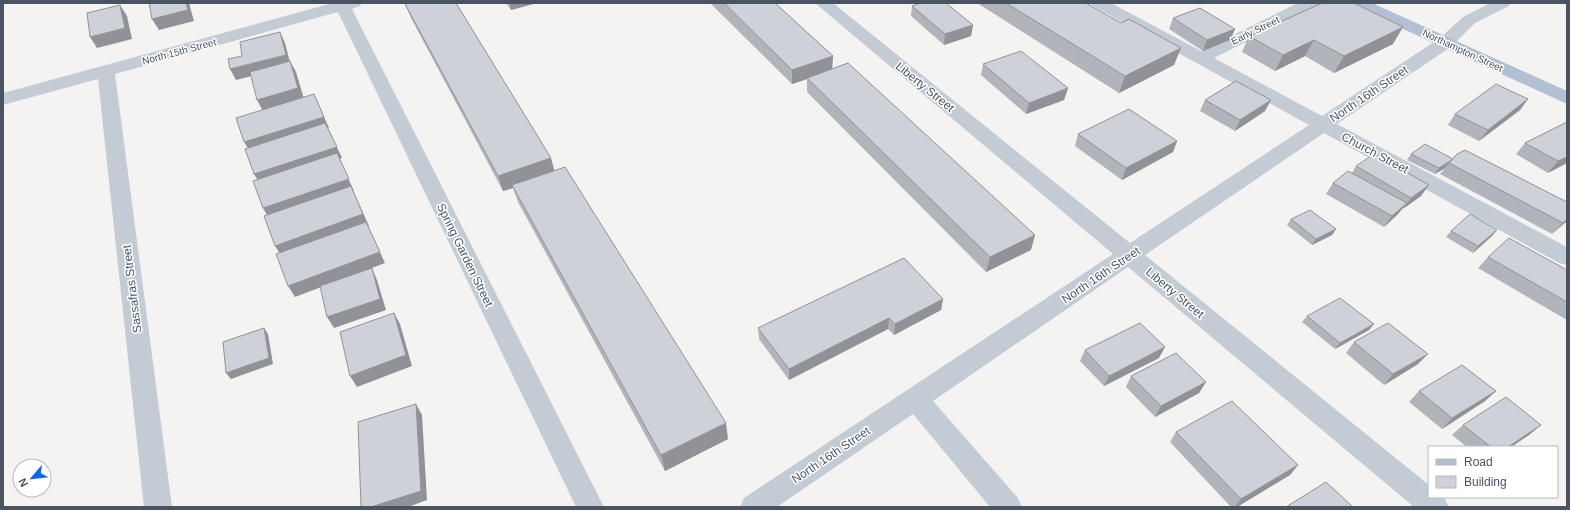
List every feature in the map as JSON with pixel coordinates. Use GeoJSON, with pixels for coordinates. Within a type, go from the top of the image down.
{"type":"FeatureCollection","features":[{"type":"Feature","properties":{"kind":"main road","name":"Northampton Street"},"geometry":{"type":"LineString","coordinates":[[1359,3],[1567,98]]}},
{"type":"Feature","properties":{"kind":"street","name":"Liberty Street"},"geometry":{"type":"LineString","coordinates":[[823,3],[1435,507]]}},
{"type":"Feature","properties":{"kind":"street","name":"Church Street"},"geometry":{"type":"LineString","coordinates":[[1099,3],[1567,257]]}},
{"type":"Feature","properties":{"kind":"street","name":"Early Street"},"geometry":{"type":"LineString","coordinates":[[1200,58],[1311,3]]}},
{"type":"Feature","properties":{"kind":"street","name":"North 16th Street"},"geometry":{"type":"LineString","coordinates":[[754,507],[1130,256],[1446,42],[1469,20],[1503,3]]}},
{"type":"Feature","properties":{"kind":"street","name":"North 15th Street"},"geometry":{"type":"LineString","coordinates":[[3,99],[346,4]]}},
{"type":"Feature","properties":{"kind":"street","name":"Spring Garden Street"},"geometry":{"type":"LineString","coordinates":[[346,4],[590,507]]}},
{"type":"Feature","properties":{"kind":"street","name":"Sassafras Street"},"geometry":{"type":"LineString","coordinates":[[106,71],[158,507]]}},
{"type":"Feature","properties":{"kind":"street"},"geometry":{"type":"LineString","coordinates":[[916,399],[1008,507]]}},
{"type":"Feature","properties":{"kind":"building"},"geometry":{"type":"Polygon","coordinates":[[[149,3],[186,3],[188,10],[152,19],[149,3]]]}},
{"type":"Feature","properties":{"kind":"building"},"geometry":{"type":"Polygon","coordinates":[[[456,3],[551,158],[498,176],[405,4],[456,3]]]}},
{"type":"Feature","properties":{"kind":"building"},"geometry":{"type":"Polygon","coordinates":[[[724,3],[775,3],[833,56],[792,70],[724,3]]]}},
{"type":"Feature","properties":{"kind":"building"},"geometry":{"type":"Polygon","coordinates":[[[921,3],[946,3],[973,25],[945,34],[912,6],[921,3]]]}},
{"type":"Feature","properties":{"kind":"building"},"geometry":{"type":"Polygon","coordinates":[[[1006,3],[1086,3],[1121,23],[1129,19],[1181,48],[1125,76],[1006,3]]]}},
{"type":"Feature","properties":{"kind":"building"},"geometry":{"type":"Polygon","coordinates":[[[1322,3],[1354,3],[1403,27],[1344,56],[1314,40],[1283,55],[1249,36],[1322,3]]]}},
{"type":"Feature","properties":{"kind":"building"},"geometry":{"type":"Polygon","coordinates":[[[120,5],[125,28],[90,37],[87,13],[120,5]]]}},
{"type":"Feature","properties":{"kind":"building"},"geometry":{"type":"Polygon","coordinates":[[[1200,8],[1235,29],[1207,40],[1173,18],[1200,8]]]}},
{"type":"Feature","properties":{"kind":"building"},"geometry":{"type":"Polygon","coordinates":[[[280,32],[286,55],[230,69],[228,59],[242,56],[240,42],[280,32]]]}},
{"type":"Feature","properties":{"kind":"building"},"geometry":{"type":"Polygon","coordinates":[[[1021,51],[1068,88],[1029,103],[983,64],[1021,51]]]}},
{"type":"Feature","properties":{"kind":"building"},"geometry":{"type":"Polygon","coordinates":[[[290,61],[298,88],[257,100],[250,72],[290,61]]]}},
{"type":"Feature","properties":{"kind":"building"},"geometry":{"type":"Polygon","coordinates":[[[848,63],[1035,235],[990,257],[807,78],[848,63]]]}},
{"type":"Feature","properties":{"kind":"building"},"geometry":{"type":"Polygon","coordinates":[[[1236,81],[1271,100],[1240,120],[1205,100],[1236,81]]]}},
{"type":"Feature","properties":{"kind":"building"},"geometry":{"type":"Polygon","coordinates":[[[1496,84],[1528,99],[1488,130],[1455,114],[1496,84]]]}},
{"type":"Feature","properties":{"kind":"building"},"geometry":{"type":"Polygon","coordinates":[[[314,94],[324,117],[244,142],[236,118],[314,94]]]}},
{"type":"Feature","properties":{"kind":"building"},"geometry":{"type":"Polygon","coordinates":[[[1129,109],[1177,141],[1126,168],[1078,134],[1129,109]]]}},
{"type":"Feature","properties":{"kind":"building"},"geometry":{"type":"Polygon","coordinates":[[[1567,122],[1567,157],[1558,161],[1525,143],[1567,122]]]}},
{"type":"Feature","properties":{"kind":"building"},"geometry":{"type":"Polygon","coordinates":[[[325,123],[337,147],[254,174],[245,149],[325,123]]]}},
{"type":"Feature","properties":{"kind":"building"},"geometry":{"type":"Polygon","coordinates":[[[1425,144],[1453,159],[1439,168],[1411,154],[1425,144]]]}},
{"type":"Feature","properties":{"kind":"building"},"geometry":{"type":"Polygon","coordinates":[[[1465,150],[1567,202],[1567,219],[1563,223],[1449,163],[1457,154],[1465,150]]]}},
{"type":"Feature","properties":{"kind":"building"},"geometry":{"type":"Polygon","coordinates":[[[337,153],[349,179],[263,208],[253,181],[337,153]]]}},
{"type":"Feature","properties":{"kind":"building"},"geometry":{"type":"Polygon","coordinates":[[[1374,154],[1429,185],[1411,198],[1356,166],[1374,154]]]}},
{"type":"Feature","properties":{"kind":"building"},"geometry":{"type":"Polygon","coordinates":[[[565,167],[726,423],[661,455],[512,185],[565,167]]]}},
{"type":"Feature","properties":{"kind":"building"},"geometry":{"type":"Polygon","coordinates":[[[1348,171],[1407,203],[1392,216],[1333,183],[1348,171]]]}},
{"type":"Feature","properties":{"kind":"building"},"geometry":{"type":"Polygon","coordinates":[[[351,186],[363,214],[275,246],[264,216],[351,186]]]}},
{"type":"Feature","properties":{"kind":"building"},"geometry":{"type":"Polygon","coordinates":[[[1310,210],[1336,229],[1316,239],[1291,219],[1310,210]]]}},
{"type":"Feature","properties":{"kind":"building"},"geometry":{"type":"Polygon","coordinates":[[[1470,214],[1497,230],[1478,246],[1451,231],[1470,214]]]}},
{"type":"Feature","properties":{"kind":"building"},"geometry":{"type":"Polygon","coordinates":[[[366,222],[380,252],[288,286],[276,254],[366,222]]]}},
{"type":"Feature","properties":{"kind":"building"},"geometry":{"type":"Polygon","coordinates":[[[1509,238],[1567,270],[1567,302],[1488,257],[1509,238]]]}},
{"type":"Feature","properties":{"kind":"building"},"geometry":{"type":"Polygon","coordinates":[[[904,258],[943,299],[895,324],[889,318],[789,369],[758,328],[904,258]]]}},
{"type":"Feature","properties":{"kind":"building"},"geometry":{"type":"Polygon","coordinates":[[[372,268],[380,299],[327,317],[320,286],[372,268]]]}},
{"type":"Feature","properties":{"kind":"building"},"geometry":{"type":"Polygon","coordinates":[[[1340,298],[1374,324],[1340,343],[1307,316],[1340,298]]]}},
{"type":"Feature","properties":{"kind":"building"},"geometry":{"type":"Polygon","coordinates":[[[394,313],[406,355],[350,376],[340,332],[394,313]]]}},
{"type":"Feature","properties":{"kind":"building"},"geometry":{"type":"Polygon","coordinates":[[[1140,323],[1165,347],[1109,376],[1085,350],[1140,323]]]}},
{"type":"Feature","properties":{"kind":"building"},"geometry":{"type":"Polygon","coordinates":[[[1388,323],[1428,354],[1393,374],[1354,342],[1388,323]]]}},
{"type":"Feature","properties":{"kind":"building"},"geometry":{"type":"Polygon","coordinates":[[[264,328],[269,358],[226,373],[223,342],[264,328]]]}},
{"type":"Feature","properties":{"kind":"building"},"geometry":{"type":"Polygon","coordinates":[[[1176,353],[1206,382],[1161,406],[1131,376],[1176,353]]]}},
{"type":"Feature","properties":{"kind":"building"},"geometry":{"type":"Polygon","coordinates":[[[1462,365],[1496,391],[1452,418],[1419,391],[1462,365]]]}},
{"type":"Feature","properties":{"kind":"building"},"geometry":{"type":"Polygon","coordinates":[[[1506,397],[1541,425],[1510,446],[1490,446],[1463,425],[1506,397]]]}},
{"type":"Feature","properties":{"kind":"building"},"geometry":{"type":"Polygon","coordinates":[[[1232,401],[1298,465],[1241,499],[1176,432],[1232,401]]]}},
{"type":"Feature","properties":{"kind":"building"},"geometry":{"type":"Polygon","coordinates":[[[416,404],[421,491],[371,507],[361,507],[358,422],[416,404]]]}},
{"type":"Feature","properties":{"kind":"building"},"geometry":{"type":"Polygon","coordinates":[[[1326,482],[1353,507],[1286,507],[1326,482]]]}}]}
